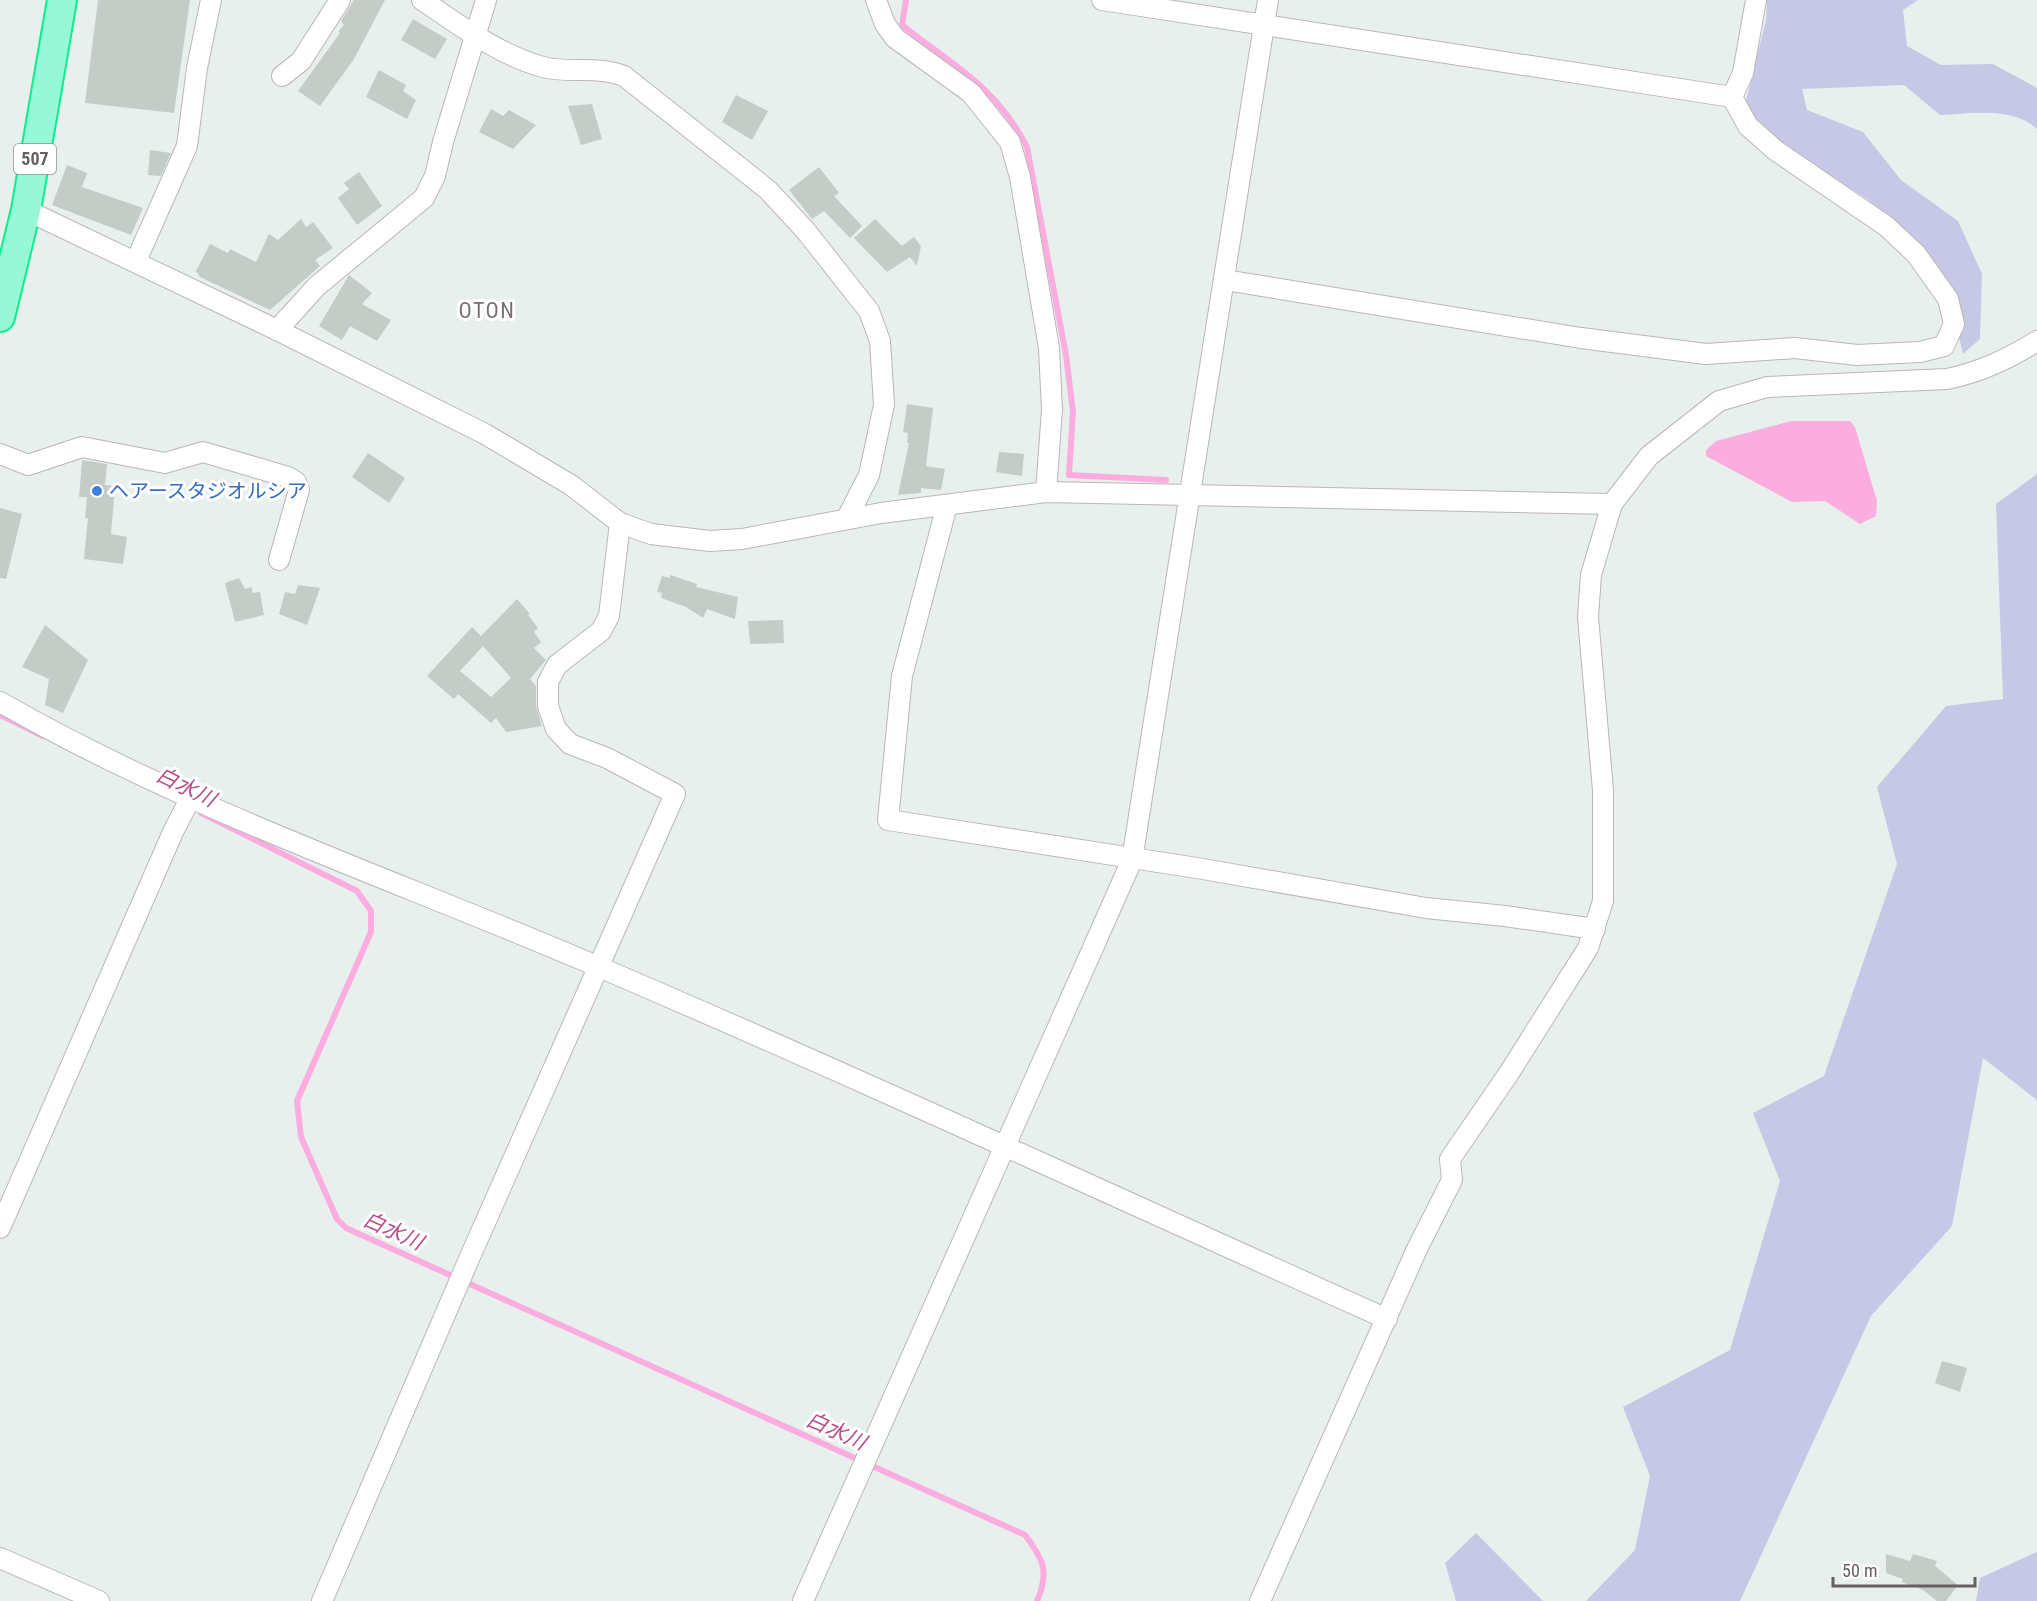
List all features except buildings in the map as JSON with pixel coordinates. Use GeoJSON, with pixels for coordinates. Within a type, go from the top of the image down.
{"type":"FeatureCollection","features":[{"type":"Feature","properties":{"kind":"highway","name":"507"},"geometry":{"type":"LineString","coordinates":[[0,317],[26,210],[62,0]]}},
{"type":"Feature","properties":{"kind":"street"},"geometry":{"type":"LineString","coordinates":[[136,261],[186,146],[197,68],[211,0]]}},
{"type":"Feature","properties":{"kind":"street"},"geometry":{"type":"LineString","coordinates":[[282,76],[301,61],[340,0]]}},
{"type":"Feature","properties":{"kind":"street"},"geometry":{"type":"LineString","coordinates":[[422,0],[476,36],[545,68],[611,71],[633,81],[768,190],[847,281],[869,311],[880,341],[884,405],[869,476],[847,518]]}},
{"type":"Feature","properties":{"kind":"street"},"geometry":{"type":"LineString","coordinates":[[277,330],[317,286],[424,198],[435,176],[442,142],[486,0]]}},
{"type":"Feature","properties":{"kind":"street"},"geometry":{"type":"LineString","coordinates":[[876,0],[885,24],[895,38],[971,93],[1010,142],[1020,177],[1049,348],[1052,410],[1046,492]]}},
{"type":"Feature","properties":{"kind":"street"},"geometry":{"type":"LineString","coordinates":[[1102,0],[1732,97]]}},
{"type":"Feature","properties":{"kind":"street"},"geometry":{"type":"LineString","coordinates":[[803,1601],[1132,860],[1268,0]]}},
{"type":"Feature","properties":{"kind":"street"},"geometry":{"type":"LineString","coordinates":[[1732,97],[1743,73],[1756,0]]}},
{"type":"Feature","properties":{"kind":"street"},"geometry":{"type":"LineString","coordinates":[[1225,280],[1581,338],[1706,354],[1795,348],[1857,355],[1920,352],[1944,346],[1954,324],[1948,299],[1916,254],[1886,226],[1775,150],[1748,126],[1732,97]]}},
{"type":"Feature","properties":{"kind":"street"},"geometry":{"type":"LineString","coordinates":[[26,210],[277,330],[532,460],[571,485],[620,523],[651,534],[710,541],[776,534],[847,518],[1046,492],[1612,504]]}},
{"type":"Feature","properties":{"kind":"street"},"geometry":{"type":"LineString","coordinates":[[1260,1601],[1417,1249],[1452,1180],[1450,1159],[1509,1073],[1582,958],[1595,929],[1603,901],[1603,790],[1588,617],[1591,575],[1612,504],[1649,456],[1719,401],[1767,387],[1947,379],[1975,373],[2008,359],[2037,341]]}},
{"type":"Feature","properties":{"kind":"street"},"geometry":{"type":"LineString","coordinates":[[0,454],[28,465],[82,447],[165,463],[203,452],[288,477],[296,482],[299,490],[279,560]]}},
{"type":"Feature","properties":{"kind":"street"},"geometry":{"type":"LineString","coordinates":[[947,505],[902,676],[888,820],[1132,860],[1203,869],[1426,908],[1505,916],[1595,929]]}},
{"type":"Feature","properties":{"kind":"street"},"geometry":{"type":"LineString","coordinates":[[322,1601],[675,795],[607,758],[570,744],[556,729],[548,706],[548,682],[557,665],[601,631],[609,616],[620,523]]}},
{"type":"Feature","properties":{"kind":"street"},"geometry":{"type":"LineString","coordinates":[[0,702],[55,733],[190,799],[599,967],[1386,1319]]}},
{"type":"Feature","properties":{"kind":"street"},"geometry":{"type":"LineString","coordinates":[[0,1228],[173,832],[190,799]]}},
{"type":"Feature","properties":{"kind":"street"},"geometry":{"type":"LineString","coordinates":[[0,1558],[99,1601]]}},
{"type":"Feature","properties":{"kind":"shaded area"},"geometry":{"type":"Polygon","coordinates":[[[1767,0],[1918,0],[1903,10],[1907,46],[1941,65],[1993,64],[2037,88],[2037,129],[2016,117],[2003,114],[1940,115],[1904,85],[1802,89],[1807,110],[1863,132],[1901,180],[1958,221],[1982,274],[1980,339],[1963,354],[1959,337],[1959,301],[1917,241],[1867,199],[1770,137],[1757,121],[1746,101],[1766,20],[1767,0]]]}},
{"type":"Feature","properties":{"kind":"shaded area"},"geometry":{"type":"Polygon","coordinates":[[[1791,421],[1850,421],[1855,427],[1877,501],[1876,516],[1860,524],[1825,501],[1792,502],[1706,456],[1706,450],[1716,441],[1791,421]]]}},
{"type":"Feature","properties":{"kind":"shaded area"},"geometry":{"type":"Polygon","coordinates":[[[2037,474],[2037,1100],[1983,1058],[1952,1226],[1871,1316],[1740,1601],[1586,1601],[1635,1550],[1650,1476],[1623,1407],[1730,1350],[1780,1181],[1753,1113],[1824,1076],[1897,864],[1877,787],[1946,706],[2003,699],[1996,504],[2037,474]]]}},
{"type":"Feature","properties":{"kind":"shaded area"},"geometry":{"type":"Polygon","coordinates":[[[1476,1533],[1543,1601],[1456,1601],[1445,1563],[1476,1533]]]}},
{"type":"Feature","properties":{"kind":"shaded area"},"geometry":{"type":"Polygon","coordinates":[[[2037,1552],[2037,1601],[1976,1601],[1980,1578],[2037,1552]]]}},
{"type":"Feature","properties":{"kind":"waterway"},"geometry":{"type":"LineString","coordinates":[[906,0],[902,25],[956,65],[987,92],[1015,126],[1027,147],[1066,355],[1073,412],[1069,475],[1166,480]]}},
{"type":"Feature","properties":{"kind":"waterway","name":"白水川"},"geometry":{"type":"LineString","coordinates":[[0,715],[43,736]]}},
{"type":"Feature","properties":{"kind":"waterway","name":"白水川"},"geometry":{"type":"LineString","coordinates":[[201,813],[357,891],[371,911],[371,932],[297,1101],[301,1137],[337,1219],[346,1228],[1025,1535],[1043,1566],[1043,1581],[1037,1601]]}},
{"type":"Feature","properties":{"kind":"place","name":"ヘアースタジオルシア"},"geometry":{"type":"Point","coordinates":[97,491]}},
{"type":"Feature","properties":{"kind":"district","name":"OTON"},"geometry":{"type":"Point","coordinates":[487,310]}}]}
